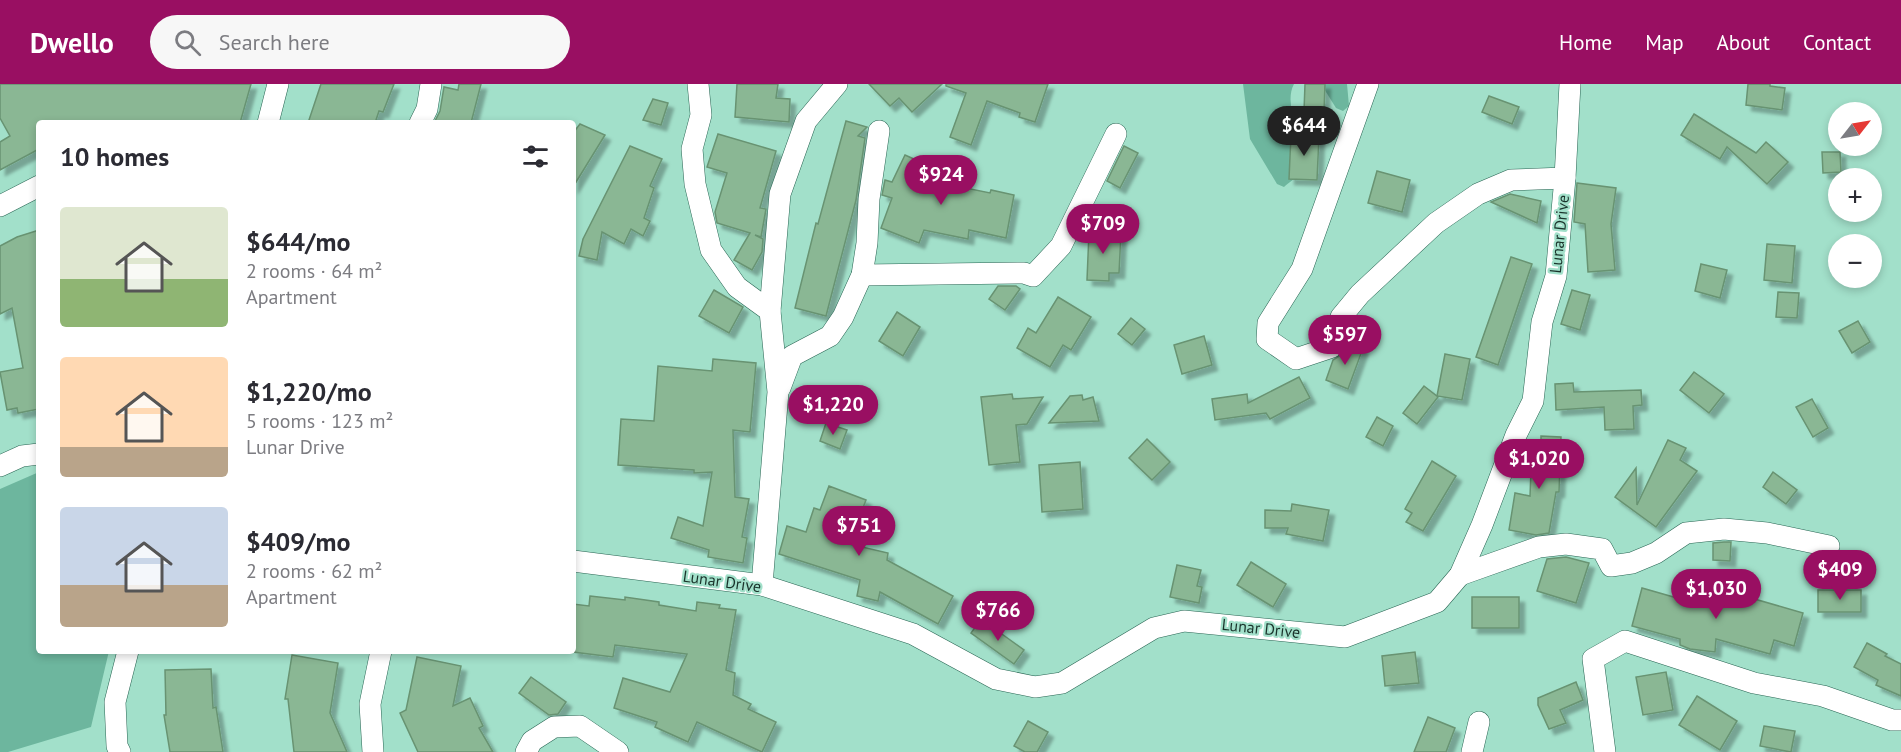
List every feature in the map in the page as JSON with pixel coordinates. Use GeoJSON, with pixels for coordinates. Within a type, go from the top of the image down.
{"type":"FeatureCollection","features":[{"type":"Feature","properties":{"kind":"street"},"geometry":{"type":"LineString","coordinates":[[269,120],[278,84]]}},
{"type":"Feature","properties":{"kind":"street"},"geometry":{"type":"LineString","coordinates":[[422,120],[427,109],[432,84]]}},
{"type":"Feature","properties":{"kind":"street"},"geometry":{"type":"LineString","coordinates":[[698,84],[701,115],[692,149],[695,184],[711,250],[737,287],[770,311]]}},
{"type":"Feature","properties":{"kind":"street"},"geometry":{"type":"LineString","coordinates":[[762,585],[778,392],[770,311],[780,194],[806,121],[837,84]]}},
{"type":"Feature","properties":{"kind":"street"},"geometry":{"type":"LineString","coordinates":[[1368,84],[1302,269],[1268,323],[1267,339],[1296,358],[1332,347],[1341,318],[1360,294],[1436,222],[1478,194],[1511,180],[1565,178]]}},
{"type":"Feature","properties":{"kind":"street","name":"Lunar Drive"},"geometry":{"type":"LineString","coordinates":[[576,561],[762,585],[913,634],[996,679],[1035,687],[1062,683],[1154,627],[1184,621],[1345,637],[1437,602],[1461,575],[1516,435],[1533,401],[1542,322],[1556,276],[1565,178],[1570,84]]}},
{"type":"Feature","properties":{"kind":"street"},"geometry":{"type":"LineString","coordinates":[[778,392],[792,356],[830,336],[843,317],[862,275],[867,243],[869,199],[879,131]]}},
{"type":"Feature","properties":{"kind":"street"},"geometry":{"type":"LineString","coordinates":[[862,275],[1024,273],[1033,276],[1061,246],[1116,134]]}},
{"type":"Feature","properties":{"kind":"street"},"geometry":{"type":"LineString","coordinates":[[0,206],[36,188]]}},
{"type":"Feature","properties":{"kind":"street"},"geometry":{"type":"LineString","coordinates":[[0,466],[22,456],[36,454]]}},
{"type":"Feature","properties":{"kind":"street"},"geometry":{"type":"LineString","coordinates":[[1461,575],[1539,547],[1566,544],[1602,549],[1611,566],[1632,563],[1656,553],[1686,533],[1724,529],[1767,532],[1829,546]]}},
{"type":"Feature","properties":{"kind":"street"},"geometry":{"type":"LineString","coordinates":[[1605,752],[1593,659],[1625,641],[1754,683],[1823,696],[1892,720],[1901,720]]}},
{"type":"Feature","properties":{"kind":"street"},"geometry":{"type":"LineString","coordinates":[[120,752],[117,746],[115,702],[127,654]]}},
{"type":"Feature","properties":{"kind":"street"},"geometry":{"type":"LineString","coordinates":[[373,752],[370,704],[380,654]]}},
{"type":"Feature","properties":{"kind":"street"},"geometry":{"type":"LineString","coordinates":[[1472,752],[1479,722]]}},
{"type":"Feature","properties":{"kind":"street"},"geometry":{"type":"LineString","coordinates":[[526,752],[532,741],[554,727],[580,726],[618,752]]}},
{"type":"Feature","properties":{"kind":"green space"},"geometry":{"type":"Polygon","coordinates":[[[1243,84],[1294,84],[1291,106],[1300,142],[1302,165],[1297,176],[1284,187],[1277,184],[1250,139],[1243,84]]]}},
{"type":"Feature","properties":{"kind":"green space"},"geometry":{"type":"Polygon","coordinates":[[[1321,84],[1347,84],[1349,106],[1343,111],[1336,108],[1321,84]]]}},
{"type":"Feature","properties":{"kind":"green space"},"geometry":{"type":"Polygon","coordinates":[[[36,473],[36,654],[108,654],[91,727],[8,752],[0,752],[0,489],[36,473]]]}},
{"type":"Feature","properties":{"kind":"building"},"geometry":{"type":"Polygon","coordinates":[[[0,84],[251,84],[241,120],[36,120],[36,151],[0,170],[0,142],[10,136],[0,118],[0,84]]]}},
{"type":"Feature","properties":{"kind":"building"},"geometry":{"type":"Polygon","coordinates":[[[321,84],[394,84],[383,112],[379,111],[376,120],[309,120],[321,84]]]}},
{"type":"Feature","properties":{"kind":"building"},"geometry":{"type":"Polygon","coordinates":[[[459,84],[481,84],[472,120],[436,120],[440,111],[444,87],[458,90],[459,84]]]}},
{"type":"Feature","properties":{"kind":"building"},"geometry":{"type":"Polygon","coordinates":[[[737,84],[778,84],[776,98],[790,99],[789,122],[735,117],[737,84]]]}},
{"type":"Feature","properties":{"kind":"building"},"geometry":{"type":"Polygon","coordinates":[[[869,84],[942,84],[912,112],[899,98],[890,106],[869,84]]]}},
{"type":"Feature","properties":{"kind":"building"},"geometry":{"type":"Polygon","coordinates":[[[946,84],[1048,84],[1035,122],[1019,117],[1020,113],[987,101],[971,145],[950,137],[966,93],[946,86],[946,84]]]}},
{"type":"Feature","properties":{"kind":"building"},"geometry":{"type":"Polygon","coordinates":[[[1305,84],[1325,84],[1324,111],[1304,111],[1305,84]]]}},
{"type":"Feature","properties":{"kind":"building"},"geometry":{"type":"Polygon","coordinates":[[[1748,84],[1770,84],[1770,86],[1785,88],[1782,110],[1746,105],[1748,84]]]}},
{"type":"Feature","properties":{"kind":"building"},"geometry":{"type":"Polygon","coordinates":[[[1489,96],[1519,107],[1512,124],[1482,112],[1489,96]]]}},
{"type":"Feature","properties":{"kind":"building"},"geometry":{"type":"Polygon","coordinates":[[[653,99],[668,103],[661,125],[643,120],[653,99]]]}},
{"type":"Feature","properties":{"kind":"building"},"geometry":{"type":"Polygon","coordinates":[[[1694,114],[1756,153],[1766,142],[1788,162],[1767,184],[1727,147],[1720,159],[1681,135],[1694,114]]]}},
{"type":"Feature","properties":{"kind":"building"},"geometry":{"type":"Polygon","coordinates":[[[846,121],[867,127],[858,136],[865,138],[856,200],[826,316],[795,308],[816,223],[818,224],[846,121]]]}},
{"type":"Feature","properties":{"kind":"building"},"geometry":{"type":"Polygon","coordinates":[[[580,124],[605,135],[576,182],[576,129],[580,124]]]}},
{"type":"Feature","properties":{"kind":"building"},"geometry":{"type":"Polygon","coordinates":[[[718,134],[776,151],[760,208],[766,209],[761,237],[755,235],[763,239],[762,252],[752,270],[734,260],[750,233],[717,223],[715,212],[727,173],[707,167],[718,134]]]}},
{"type":"Feature","properties":{"kind":"building"},"geometry":{"type":"Polygon","coordinates":[[[1291,135],[1319,136],[1317,180],[1289,179],[1291,135]]]}},
{"type":"Feature","properties":{"kind":"building"},"geometry":{"type":"Polygon","coordinates":[[[630,146],[662,159],[650,186],[654,188],[644,218],[650,221],[643,236],[631,229],[624,244],[602,232],[597,260],[579,256],[583,239],[630,146]]]}},
{"type":"Feature","properties":{"kind":"building"},"geometry":{"type":"Polygon","coordinates":[[[1124,146],[1138,153],[1120,188],[1107,181],[1124,146]]]}},
{"type":"Feature","properties":{"kind":"building"},"geometry":{"type":"Polygon","coordinates":[[[1822,152],[1828,152],[1828,156],[1840,156],[1841,168],[1828,168],[1828,173],[1823,173],[1822,152]]]}},
{"type":"Feature","properties":{"kind":"building"},"geometry":{"type":"Polygon","coordinates":[[[905,155],[936,169],[931,181],[990,193],[991,190],[1014,195],[1006,238],[969,230],[968,239],[924,230],[919,243],[881,228],[892,198],[882,195],[885,180],[892,182],[905,155]]]}},
{"type":"Feature","properties":{"kind":"building"},"geometry":{"type":"Polygon","coordinates":[[[1377,171],[1410,180],[1402,212],[1368,203],[1377,171]]]}},
{"type":"Feature","properties":{"kind":"building"},"geometry":{"type":"Polygon","coordinates":[[[1577,183],[1616,188],[1611,224],[1615,270],[1588,272],[1585,224],[1574,222],[1577,183]]]}},
{"type":"Feature","properties":{"kind":"building"},"geometry":{"type":"Polygon","coordinates":[[[1510,194],[1541,201],[1537,223],[1491,202],[1510,194]]]}},
{"type":"Feature","properties":{"kind":"building"},"geometry":{"type":"Polygon","coordinates":[[[36,231],[36,410],[18,413],[17,408],[7,410],[0,372],[23,368],[12,308],[0,314],[0,246],[36,231]]]}},
{"type":"Feature","properties":{"kind":"building"},"geometry":{"type":"Polygon","coordinates":[[[1089,232],[1121,233],[1119,273],[1109,273],[1109,281],[1087,280],[1089,232]]]}},
{"type":"Feature","properties":{"kind":"building"},"geometry":{"type":"Polygon","coordinates":[[[1767,244],[1795,246],[1792,283],[1764,280],[1767,244]]]}},
{"type":"Feature","properties":{"kind":"building"},"geometry":{"type":"Polygon","coordinates":[[[1511,257],[1532,264],[1498,365],[1476,357],[1511,257]]]}},
{"type":"Feature","properties":{"kind":"building"},"geometry":{"type":"Polygon","coordinates":[[[1701,264],[1727,270],[1720,298],[1695,291],[1701,264]]]}},
{"type":"Feature","properties":{"kind":"building"},"geometry":{"type":"Polygon","coordinates":[[[998,286],[1016,286],[1020,289],[1005,310],[989,299],[998,286]]]}},
{"type":"Feature","properties":{"kind":"building"},"geometry":{"type":"Polygon","coordinates":[[[714,290],[743,307],[729,333],[699,316],[714,290]]]}},
{"type":"Feature","properties":{"kind":"building"},"geometry":{"type":"Polygon","coordinates":[[[1572,290],[1590,295],[1580,330],[1561,324],[1572,290]]]}},
{"type":"Feature","properties":{"kind":"building"},"geometry":{"type":"Polygon","coordinates":[[[1778,292],[1799,293],[1797,318],[1776,317],[1778,292]]]}},
{"type":"Feature","properties":{"kind":"building"},"geometry":{"type":"Polygon","coordinates":[[[1058,297],[1091,317],[1071,350],[1063,345],[1050,367],[1017,348],[1028,328],[1036,333],[1058,297]]]}},
{"type":"Feature","properties":{"kind":"building"},"geometry":{"type":"Polygon","coordinates":[[[897,312],[920,327],[903,356],[879,341],[897,312]]]}},
{"type":"Feature","properties":{"kind":"building"},"geometry":{"type":"Polygon","coordinates":[[[1131,318],[1145,329],[1132,345],[1118,334],[1131,318]]]}},
{"type":"Feature","properties":{"kind":"building"},"geometry":{"type":"Polygon","coordinates":[[[1858,321],[1870,342],[1852,353],[1839,331],[1858,321]]]}},
{"type":"Feature","properties":{"kind":"building"},"geometry":{"type":"Polygon","coordinates":[[[1204,336],[1212,365],[1182,374],[1174,345],[1204,336]]]}},
{"type":"Feature","properties":{"kind":"building"},"geometry":{"type":"Polygon","coordinates":[[[1347,342],[1363,348],[1348,389],[1326,380],[1333,360],[1341,355],[1347,342]]]}},
{"type":"Feature","properties":{"kind":"building"},"geometry":{"type":"Polygon","coordinates":[[[1445,354],[1470,359],[1462,400],[1437,396],[1445,354]]]}},
{"type":"Feature","properties":{"kind":"building"},"geometry":{"type":"Polygon","coordinates":[[[713,359],[756,363],[750,432],[733,430],[735,497],[749,499],[742,537],[747,538],[743,563],[708,557],[709,550],[671,538],[678,517],[703,526],[712,472],[694,473],[694,470],[618,465],[621,419],[654,421],[658,366],[712,371],[713,359]]]}},
{"type":"Feature","properties":{"kind":"building"},"geometry":{"type":"Polygon","coordinates":[[[1694,372],[1724,394],[1709,413],[1680,390],[1694,372]]]}},
{"type":"Feature","properties":{"kind":"building"},"geometry":{"type":"Polygon","coordinates":[[[1299,377],[1310,398],[1270,419],[1266,413],[1215,420],[1212,399],[1247,394],[1248,403],[1299,377]]]}},
{"type":"Feature","properties":{"kind":"building"},"geometry":{"type":"Polygon","coordinates":[[[1573,383],[1574,392],[1641,390],[1642,405],[1633,406],[1634,429],[1605,430],[1604,407],[1556,410],[1555,384],[1573,383]]]}},
{"type":"Feature","properties":{"kind":"building"},"geometry":{"type":"Polygon","coordinates":[[[1424,386],[1438,397],[1417,424],[1403,413],[1424,386]]]}},
{"type":"Feature","properties":{"kind":"building"},"geometry":{"type":"Polygon","coordinates":[[[1012,394],[1013,399],[1043,397],[1027,424],[1016,425],[1020,462],[989,465],[981,397],[1012,394]]]}},
{"type":"Feature","properties":{"kind":"building"},"geometry":{"type":"Polygon","coordinates":[[[1082,395],[1083,400],[1093,397],[1099,421],[1049,423],[1070,396],[1082,395]]]}},
{"type":"Feature","properties":{"kind":"building"},"geometry":{"type":"Polygon","coordinates":[[[1812,399],[1828,428],[1813,437],[1796,407],[1812,399]]]}},
{"type":"Feature","properties":{"kind":"building"},"geometry":{"type":"Polygon","coordinates":[[[1377,417],[1393,426],[1383,446],[1366,437],[1377,417]]]}},
{"type":"Feature","properties":{"kind":"building"},"geometry":{"type":"Polygon","coordinates":[[[826,423],[847,430],[840,449],[820,441],[826,423]]]}},
{"type":"Feature","properties":{"kind":"building"},"geometry":{"type":"Polygon","coordinates":[[[1541,436],[1561,437],[1559,492],[1556,492],[1549,533],[1536,535],[1509,530],[1515,493],[1530,496],[1532,445],[1541,446],[1541,436]]]}},
{"type":"Feature","properties":{"kind":"building"},"geometry":{"type":"Polygon","coordinates":[[[1147,439],[1170,462],[1152,480],[1129,458],[1147,439]]]}},
{"type":"Feature","properties":{"kind":"building"},"geometry":{"type":"Polygon","coordinates":[[[1668,440],[1686,448],[1680,460],[1697,471],[1656,527],[1615,497],[1636,468],[1637,505],[1668,440]]]}},
{"type":"Feature","properties":{"kind":"building"},"geometry":{"type":"Polygon","coordinates":[[[1432,461],[1456,476],[1423,531],[1406,522],[1412,513],[1405,509],[1432,461]]]}},
{"type":"Feature","properties":{"kind":"building"},"geometry":{"type":"Polygon","coordinates":[[[1080,462],[1083,509],[1042,512],[1039,465],[1080,462]]]}},
{"type":"Feature","properties":{"kind":"building"},"geometry":{"type":"Polygon","coordinates":[[[1773,472],[1797,490],[1786,504],[1763,487],[1773,472]]]}},
{"type":"Feature","properties":{"kind":"building"},"geometry":{"type":"Polygon","coordinates":[[[829,486],[866,500],[849,544],[888,553],[887,560],[953,596],[938,624],[880,592],[878,601],[857,596],[860,580],[779,554],[787,526],[806,532],[814,508],[820,510],[829,486]]]}},
{"type":"Feature","properties":{"kind":"building"},"geometry":{"type":"Polygon","coordinates":[[[1292,504],[1329,510],[1323,541],[1286,534],[1288,528],[1265,528],[1265,510],[1291,511],[1292,504]]]}},
{"type":"Feature","properties":{"kind":"building"},"geometry":{"type":"Polygon","coordinates":[[[1731,542],[1730,561],[1713,560],[1713,543],[1731,542]]]}},
{"type":"Feature","properties":{"kind":"building"},"geometry":{"type":"Polygon","coordinates":[[[1566,557],[1589,563],[1576,603],[1537,591],[1547,559],[1566,557]]]}},
{"type":"Feature","properties":{"kind":"building"},"geometry":{"type":"Polygon","coordinates":[[[1251,562],[1286,584],[1273,607],[1237,585],[1251,562]]]}},
{"type":"Feature","properties":{"kind":"building"},"geometry":{"type":"Polygon","coordinates":[[[1177,565],[1201,570],[1197,586],[1202,587],[1199,603],[1170,597],[1177,565]]]}},
{"type":"Feature","properties":{"kind":"building"},"geometry":{"type":"Polygon","coordinates":[[[1695,578],[1712,580],[1710,597],[1750,602],[1751,598],[1803,613],[1794,646],[1774,640],[1770,654],[1716,639],[1715,652],[1690,649],[1680,645],[1680,639],[1632,626],[1642,588],[1684,600],[1685,593],[1693,593],[1695,578]]]}},
{"type":"Feature","properties":{"kind":"building"},"geometry":{"type":"Polygon","coordinates":[[[1818,590],[1861,590],[1861,612],[1818,612],[1818,590]]]}},
{"type":"Feature","properties":{"kind":"building"},"geometry":{"type":"Polygon","coordinates":[[[590,596],[625,600],[625,597],[696,611],[697,602],[736,610],[726,670],[735,673],[733,695],[751,704],[748,709],[776,722],[762,752],[697,722],[688,742],[655,727],[657,722],[614,708],[623,678],[670,692],[687,654],[615,645],[613,657],[576,652],[576,604],[589,606],[590,596]]]}},
{"type":"Feature","properties":{"kind":"building"},"geometry":{"type":"Polygon","coordinates":[[[1472,597],[1519,597],[1519,628],[1472,628],[1472,597]]]}},
{"type":"Feature","properties":{"kind":"building"},"geometry":{"type":"Polygon","coordinates":[[[981,619],[1024,650],[1014,664],[971,633],[981,619]]]}},
{"type":"Feature","properties":{"kind":"building"},"geometry":{"type":"Polygon","coordinates":[[[1867,643],[1901,664],[1901,696],[1876,685],[1878,680],[1854,667],[1867,643]]]}},
{"type":"Feature","properties":{"kind":"building"},"geometry":{"type":"Polygon","coordinates":[[[1415,652],[1419,683],[1385,686],[1382,656],[1415,652]]]}},
{"type":"Feature","properties":{"kind":"building"},"geometry":{"type":"Polygon","coordinates":[[[292,655],[338,663],[330,713],[347,752],[294,752],[288,699],[285,699],[292,655]]]}},
{"type":"Feature","properties":{"kind":"building"},"geometry":{"type":"Polygon","coordinates":[[[417,657],[461,666],[453,706],[470,698],[483,726],[479,728],[493,752],[418,752],[400,713],[406,710],[417,657]]]}},
{"type":"Feature","properties":{"kind":"building"},"geometry":{"type":"Polygon","coordinates":[[[211,669],[213,708],[216,707],[223,752],[170,752],[164,715],[166,715],[165,670],[211,669]]]}},
{"type":"Feature","properties":{"kind":"building"},"geometry":{"type":"Polygon","coordinates":[[[1666,672],[1673,710],[1643,715],[1636,677],[1666,672]]]}},
{"type":"Feature","properties":{"kind":"building"},"geometry":{"type":"Polygon","coordinates":[[[531,677],[566,702],[558,714],[549,715],[519,693],[531,677]]]}},
{"type":"Feature","properties":{"kind":"building"},"geometry":{"type":"Polygon","coordinates":[[[1576,682],[1583,700],[1560,710],[1566,723],[1549,729],[1538,705],[1538,698],[1576,682]]]}},
{"type":"Feature","properties":{"kind":"building"},"geometry":{"type":"Polygon","coordinates":[[[1697,696],[1737,721],[1720,750],[1679,725],[1697,696]]]}},
{"type":"Feature","properties":{"kind":"building"},"geometry":{"type":"Polygon","coordinates":[[[1428,717],[1455,728],[1446,752],[1414,752],[1428,717]]]}},
{"type":"Feature","properties":{"kind":"building"},"geometry":{"type":"Polygon","coordinates":[[[1028,721],[1048,732],[1037,752],[1025,752],[1014,746],[1028,721]]]}},
{"type":"Feature","properties":{"kind":"building"},"geometry":{"type":"Polygon","coordinates":[[[1764,726],[1795,731],[1791,752],[1760,746],[1764,726]]]}}]}
